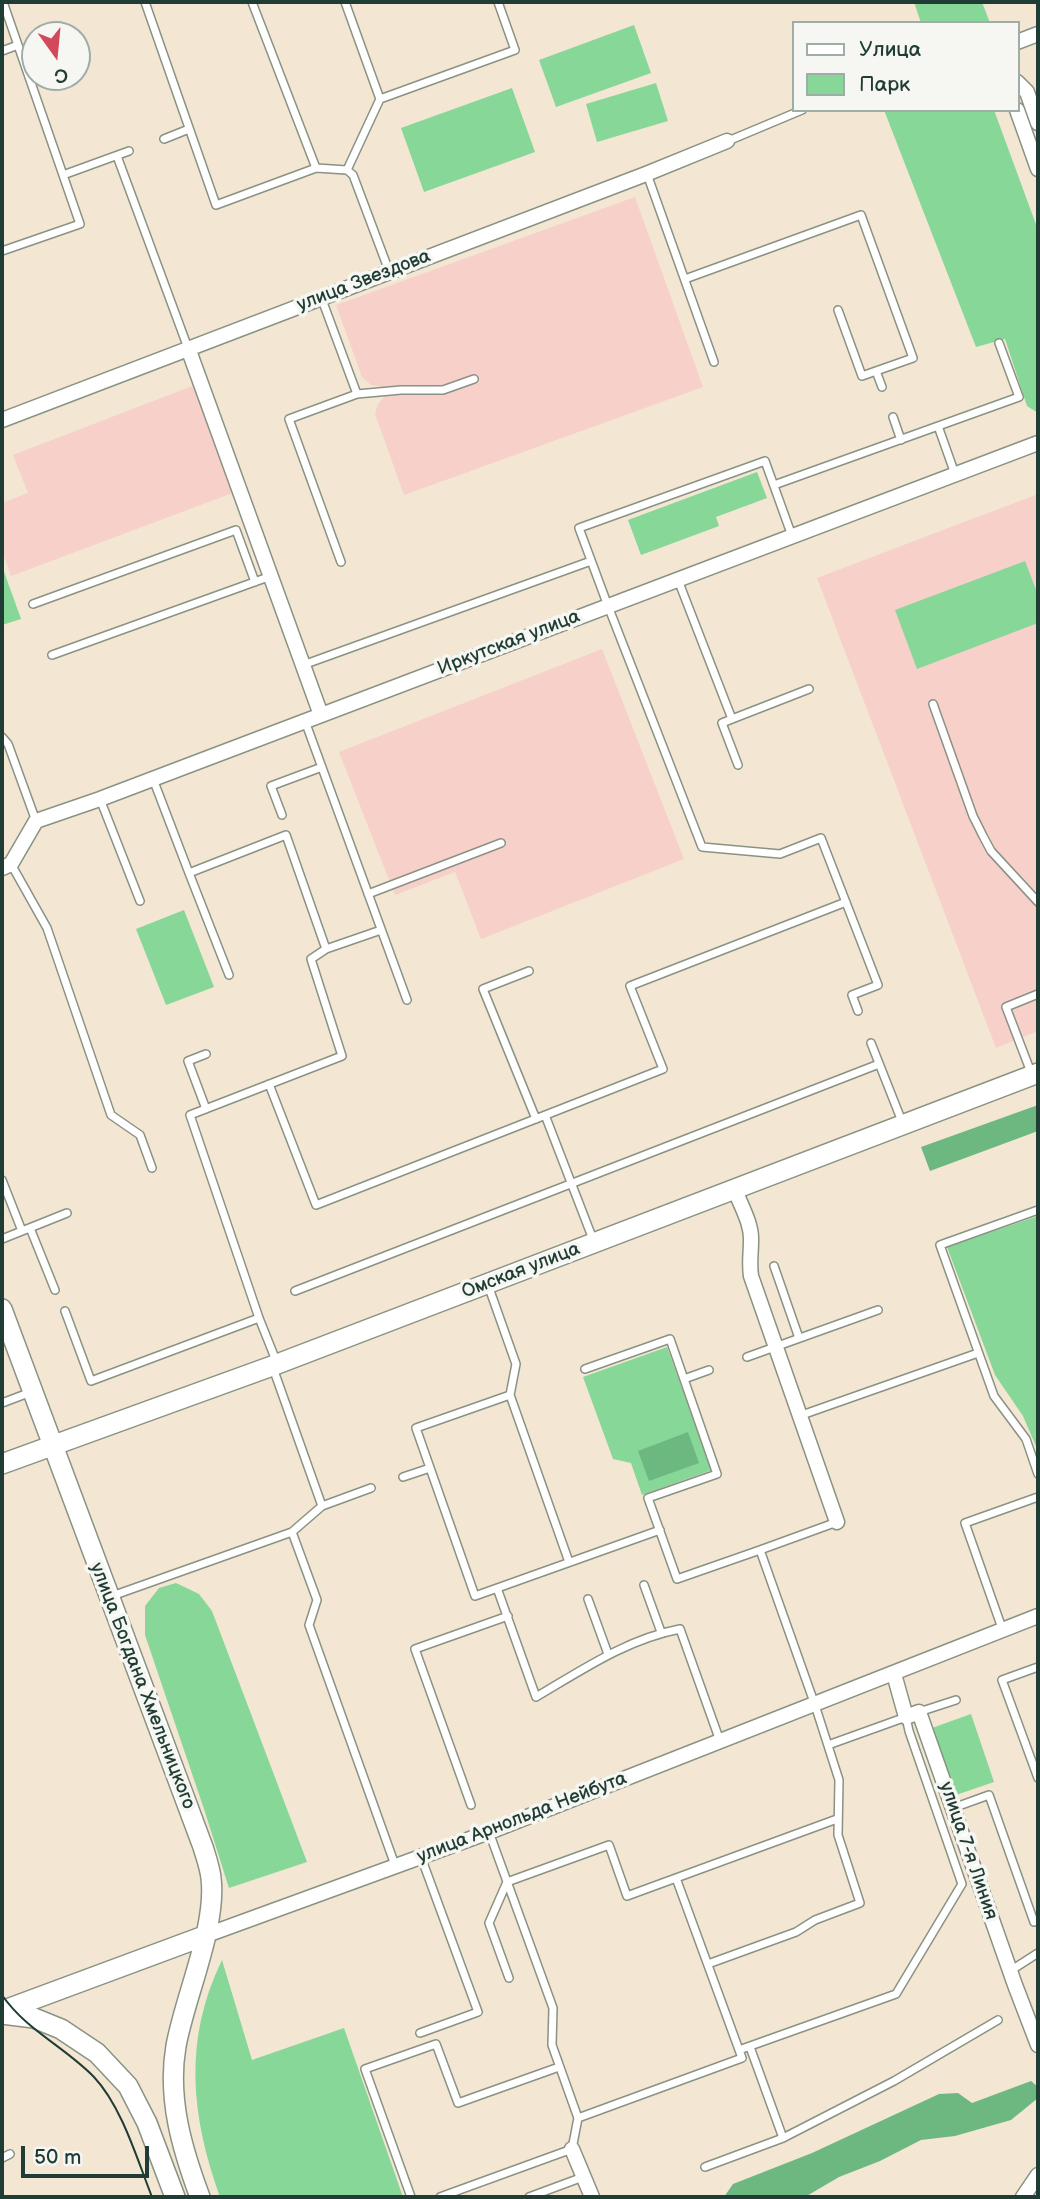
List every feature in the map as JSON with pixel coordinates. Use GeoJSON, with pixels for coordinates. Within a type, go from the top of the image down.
{"type":"FeatureCollection","features":[{"type":"Feature","properties":{"kind":"main road","name":"Омская улица"},"geometry":{"type":"LineString","coordinates":[[2,1464],[274,1365],[1035,1074]]}},
{"type":"Feature","properties":{"kind":"main road","name":"улица Богдана Хмельницкого"},"geometry":{"type":"LineString","coordinates":[[2,1309],[203,1847],[211,1878],[211,1907],[176,2045],[173,2071],[175,2107],[183,2150],[200,2197]]}},
{"type":"Feature","properties":{"kind":"main road","name":"улица Арнольда Нейбута"},"geometry":{"type":"LineString","coordinates":[[2,2012],[204,1936]]}},
{"type":"Feature","properties":{"kind":"main road"},"geometry":{"type":"LineString","coordinates":[[2,2012],[34,2018],[61,2029],[97,2053],[128,2086],[147,2123],[175,2197]]}},
{"type":"Feature","properties":{"kind":"street"},"geometry":{"type":"LineString","coordinates":[[1019,41],[1038,34]]}},
{"type":"Feature","properties":{"kind":"street"},"geometry":{"type":"LineString","coordinates":[[1019,84],[1027,92],[1038,123]]}},
{"type":"Feature","properties":{"kind":"street"},"geometry":{"type":"LineString","coordinates":[[1018,112],[1038,169]]}},
{"type":"Feature","properties":{"kind":"street","name":"улица Звездова"},"geometry":{"type":"LineString","coordinates":[[2,420],[727,141]]}},
{"type":"Feature","properties":{"kind":"street"},"geometry":{"type":"LineString","coordinates":[[188,348],[321,715]]}},
{"type":"Feature","properties":{"kind":"street","name":"Иркутская улица"},"geometry":{"type":"LineString","coordinates":[[36,821],[1038,443]]}},
{"type":"Feature","properties":{"kind":"street"},"geometry":{"type":"LineString","coordinates":[[6,866],[36,821]]}},
{"type":"Feature","properties":{"kind":"street"},"geometry":{"type":"LineString","coordinates":[[735,1190],[749,1227],[751,1276],[837,1522]]}},
{"type":"Feature","properties":{"kind":"street","name":"улица Арнольда Нейбута"},"geometry":{"type":"LineString","coordinates":[[204,1936],[489,1832],[1038,1616]]}},
{"type":"Feature","properties":{"kind":"street","name":"улица 7-я Линия"},"geometry":{"type":"LineString","coordinates":[[894,1674],[953,1808],[1038,2045]]}},
{"type":"Feature","properties":{"kind":"street"},"geometry":{"type":"LineString","coordinates":[[572,2149],[592,2197]]}},
{"type":"Feature","properties":{"kind":"street"},"geometry":{"type":"LineString","coordinates":[[1023,2197],[1038,2175]]}},
{"type":"Feature","properties":{"kind":"lane"},"geometry":{"type":"LineString","coordinates":[[2,251],[80,224],[3,2]]}},
{"type":"Feature","properties":{"kind":"lane"},"geometry":{"type":"LineString","coordinates":[[145,2],[216,205],[316,169],[347,170],[353,175],[389,271]]}},
{"type":"Feature","properties":{"kind":"lane"},"geometry":{"type":"LineString","coordinates":[[252,2],[316,169]]}},
{"type":"Feature","properties":{"kind":"lane"},"geometry":{"type":"LineString","coordinates":[[345,2],[380,99],[347,170]]}},
{"type":"Feature","properties":{"kind":"lane"},"geometry":{"type":"LineString","coordinates":[[380,99],[515,50],[498,2]]}},
{"type":"Feature","properties":{"kind":"lane"},"geometry":{"type":"LineString","coordinates":[[2,51],[18,45]]}},
{"type":"Feature","properties":{"kind":"lane"},"geometry":{"type":"LineString","coordinates":[[727,141],[797,112]]}},
{"type":"Feature","properties":{"kind":"lane"},"geometry":{"type":"LineString","coordinates":[[164,139],[189,129]]}},
{"type":"Feature","properties":{"kind":"lane"},"geometry":{"type":"LineString","coordinates":[[63,175],[129,151]]}},
{"type":"Feature","properties":{"kind":"lane"},"geometry":{"type":"LineString","coordinates":[[117,156],[188,348]]}},
{"type":"Feature","properties":{"kind":"lane"},"geometry":{"type":"LineString","coordinates":[[646,174],[715,362]]}},
{"type":"Feature","properties":{"kind":"lane"},"geometry":{"type":"LineString","coordinates":[[685,279],[861,215],[913,358],[862,376],[838,310]]}},
{"type":"Feature","properties":{"kind":"lane"},"geometry":{"type":"LineString","coordinates":[[321,297],[357,394]]}},
{"type":"Feature","properties":{"kind":"lane"},"geometry":{"type":"LineString","coordinates":[[774,485],[1019,397],[999,343]]}},
{"type":"Feature","properties":{"kind":"lane"},"geometry":{"type":"LineString","coordinates":[[876,371],[882,387]]}},
{"type":"Feature","properties":{"kind":"lane"},"geometry":{"type":"LineString","coordinates":[[341,562],[289,419],[357,394],[443,390],[474,379]]}},
{"type":"Feature","properties":{"kind":"lane"},"geometry":{"type":"LineString","coordinates":[[892,417],[901,440]]}},
{"type":"Feature","properties":{"kind":"lane"},"geometry":{"type":"LineString","coordinates":[[938,426],[955,474]]}},
{"type":"Feature","properties":{"kind":"lane"},"geometry":{"type":"LineString","coordinates":[[793,536],[765,461],[579,528],[702,847],[780,854],[821,838],[878,985],[852,995],[858,1011]]}},
{"type":"Feature","properties":{"kind":"lane"},"geometry":{"type":"LineString","coordinates":[[33,604],[236,530],[255,582]]}},
{"type":"Feature","properties":{"kind":"lane"},"geometry":{"type":"LineString","coordinates":[[303,665],[592,561]]}},
{"type":"Feature","properties":{"kind":"lane"},"geometry":{"type":"LineString","coordinates":[[52,655],[271,576]]}},
{"type":"Feature","properties":{"kind":"lane"},"geometry":{"type":"LineString","coordinates":[[678,580],[732,719]]}},
{"type":"Feature","properties":{"kind":"lane"},"geometry":{"type":"LineString","coordinates":[[738,765],[722,723],[809,689]]}},
{"type":"Feature","properties":{"kind":"lane"},"geometry":{"type":"LineString","coordinates":[[933,704],[973,816],[991,850],[1038,902]]}},
{"type":"Feature","properties":{"kind":"lane"},"geometry":{"type":"LineString","coordinates":[[305,721],[407,1000]]}},
{"type":"Feature","properties":{"kind":"lane"},"geometry":{"type":"LineString","coordinates":[[2,737],[8,744],[36,821]]}},
{"type":"Feature","properties":{"kind":"lane"},"geometry":{"type":"LineString","coordinates":[[282,815],[271,786],[322,766]]}},
{"type":"Feature","properties":{"kind":"lane"},"geometry":{"type":"LineString","coordinates":[[152,779],[229,975]]}},
{"type":"Feature","properties":{"kind":"lane"},"geometry":{"type":"LineString","coordinates":[[100,799],[140,901]]}},
{"type":"Feature","properties":{"kind":"lane"},"geometry":{"type":"LineString","coordinates":[[189,873],[286,835],[326,949]]}},
{"type":"Feature","properties":{"kind":"lane"},"geometry":{"type":"LineString","coordinates":[[368,894],[502,843]]}},
{"type":"Feature","properties":{"kind":"lane"},"geometry":{"type":"LineString","coordinates":[[6,866],[47,928],[111,1115],[140,1135],[152,1168]]}},
{"type":"Feature","properties":{"kind":"lane"},"geometry":{"type":"LineString","coordinates":[[269,1084],[316,1205],[663,1069],[630,986],[846,902]]}},
{"type":"Feature","properties":{"kind":"lane"},"geometry":{"type":"LineString","coordinates":[[322,1506],[190,1115],[342,1056],[311,958],[326,949],[381,930]]}},
{"type":"Feature","properties":{"kind":"lane"},"geometry":{"type":"LineString","coordinates":[[529,971],[483,989],[536,1119]]}},
{"type":"Feature","properties":{"kind":"lane"},"geometry":{"type":"LineString","coordinates":[[1035,1074],[1006,1007],[1038,995]]}},
{"type":"Feature","properties":{"kind":"lane"},"geometry":{"type":"LineString","coordinates":[[871,1043],[903,1125]]}},
{"type":"Feature","properties":{"kind":"lane"},"geometry":{"type":"LineString","coordinates":[[206,1054],[188,1061],[206,1109]]}},
{"type":"Feature","properties":{"kind":"lane"},"geometry":{"type":"LineString","coordinates":[[295,1291],[879,1064]]}},
{"type":"Feature","properties":{"kind":"lane"},"geometry":{"type":"LineString","coordinates":[[545,1115],[595,1243]]}},
{"type":"Feature","properties":{"kind":"lane"},"geometry":{"type":"LineString","coordinates":[[2,1180],[22,1231]]}},
{"type":"Feature","properties":{"kind":"lane"},"geometry":{"type":"LineString","coordinates":[[1038,1210],[940,1245],[994,1396],[1026,1440],[1038,1474]]}},
{"type":"Feature","properties":{"kind":"lane"},"geometry":{"type":"LineString","coordinates":[[2,1239],[66,1213]]}},
{"type":"Feature","properties":{"kind":"lane"},"geometry":{"type":"LineString","coordinates":[[30,1227],[55,1290]]}},
{"type":"Feature","properties":{"kind":"lane"},"geometry":{"type":"LineString","coordinates":[[774,1266],[799,1338]]}},
{"type":"Feature","properties":{"kind":"lane"},"geometry":{"type":"LineString","coordinates":[[488,1284],[516,1364],[510,1395],[569,1562]]}},
{"type":"Feature","properties":{"kind":"lane"},"geometry":{"type":"LineString","coordinates":[[747,1357],[878,1310]]}},
{"type":"Feature","properties":{"kind":"lane"},"geometry":{"type":"LineString","coordinates":[[65,1311],[91,1381],[259,1318]]}},
{"type":"Feature","properties":{"kind":"lane"},"geometry":{"type":"LineString","coordinates":[[585,1369],[670,1339],[717,1474],[648,1498],[677,1579],[837,1522]]}},
{"type":"Feature","properties":{"kind":"lane"},"geometry":{"type":"LineString","coordinates":[[799,1416],[978,1353]]}},
{"type":"Feature","properties":{"kind":"lane"},"geometry":{"type":"LineString","coordinates":[[684,1379],[709,1370]]}},
{"type":"Feature","properties":{"kind":"lane"},"geometry":{"type":"LineString","coordinates":[[2,1403],[32,1392]]}},
{"type":"Feature","properties":{"kind":"lane"},"geometry":{"type":"LineString","coordinates":[[510,1395],[416,1428],[475,1596],[660,1530]]}},
{"type":"Feature","properties":{"kind":"lane"},"geometry":{"type":"LineString","coordinates":[[403,1477],[430,1468]]}},
{"type":"Feature","properties":{"kind":"lane"},"geometry":{"type":"LineString","coordinates":[[108,1597],[292,1532],[322,1506],[371,1488]]}},
{"type":"Feature","properties":{"kind":"lane"},"geometry":{"type":"LineString","coordinates":[[1003,1631],[965,1523],[1038,1497]]}},
{"type":"Feature","properties":{"kind":"lane"},"geometry":{"type":"LineString","coordinates":[[292,1532],[317,1600],[309,1625],[395,1865]]}},
{"type":"Feature","properties":{"kind":"lane"},"geometry":{"type":"LineString","coordinates":[[708,1964],[796,1932],[815,1920],[860,1903],[838,1835],[839,1780],[760,1550]]}},
{"type":"Feature","properties":{"kind":"lane"},"geometry":{"type":"LineString","coordinates":[[644,1585],[661,1632]]}},
{"type":"Feature","properties":{"kind":"lane"},"geometry":{"type":"LineString","coordinates":[[498,1588],[536,1697],[608,1654],[661,1632],[680,1629],[720,1742]]}},
{"type":"Feature","properties":{"kind":"lane"},"geometry":{"type":"LineString","coordinates":[[588,1600],[608,1654]]}},
{"type":"Feature","properties":{"kind":"lane"},"geometry":{"type":"LineString","coordinates":[[471,1805],[415,1649],[508,1616]]}},
{"type":"Feature","properties":{"kind":"lane"},"geometry":{"type":"LineString","coordinates":[[1038,1667],[1002,1680],[1038,1778]]}},
{"type":"Feature","properties":{"kind":"lane"},"geometry":{"type":"LineString","coordinates":[[828,1745],[956,1700]]}},
{"type":"Feature","properties":{"kind":"lane"},"geometry":{"type":"LineString","coordinates":[[739,2050],[896,1994],[962,1884],[909,1731],[913,1715]]}},
{"type":"Feature","properties":{"kind":"lane"},"geometry":{"type":"LineString","coordinates":[[953,1808],[989,1795],[1034,1922]]}},
{"type":"Feature","properties":{"kind":"lane"},"geometry":{"type":"LineString","coordinates":[[509,1978],[489,1923],[507,1882],[609,1845],[627,1896],[837,1819]]}},
{"type":"Feature","properties":{"kind":"lane"},"geometry":{"type":"LineString","coordinates":[[440,2197],[572,2149],[578,2118],[552,2045],[553,2008],[489,1832]]}},
{"type":"Feature","properties":{"kind":"lane"},"geometry":{"type":"LineString","coordinates":[[420,2033],[478,2012],[421,1856]]}},
{"type":"Feature","properties":{"kind":"lane"},"geometry":{"type":"LineString","coordinates":[[578,2118],[742,2058],[676,1878]]}},
{"type":"Feature","properties":{"kind":"lane"},"geometry":{"type":"LineString","coordinates":[[1010,1970],[1038,1953]]}},
{"type":"Feature","properties":{"kind":"lane"},"geometry":{"type":"LineString","coordinates":[[705,2167],[783,2138],[894,2081],[998,2020]]}},
{"type":"Feature","properties":{"kind":"lane"},"geometry":{"type":"LineString","coordinates":[[411,2197],[365,2070],[436,2044],[458,2103],[559,2067]]}},
{"type":"Feature","properties":{"kind":"lane"},"geometry":{"type":"LineString","coordinates":[[750,2047],[783,2138]]}},
{"type":"Feature","properties":{"kind":"lane"},"geometry":{"type":"LineString","coordinates":[[529,2197],[583,2177]]}},
{"type":"Feature","properties":{"kind":"shaded area"},"geometry":{"type":"Polygon","coordinates":[[[635,197],[703,387],[404,495],[375,414],[384,397],[383,387],[371,385],[362,377],[336,305],[635,197]]]}},
{"type":"Feature","properties":{"kind":"shaded area"},"geometry":{"type":"Polygon","coordinates":[[[195,385],[235,492],[11,576],[2,550],[2,503],[28,493],[13,455],[195,385]]]}},
{"type":"Feature","properties":{"kind":"shaded area"},"geometry":{"type":"Polygon","coordinates":[[[1038,494],[1038,1031],[996,1048],[817,578],[1038,494]]]}},
{"type":"Feature","properties":{"kind":"shaded area"},"geometry":{"type":"Polygon","coordinates":[[[602,649],[684,859],[481,939],[455,872],[395,895],[339,752],[602,649]]]}},
{"type":"Feature","properties":{"kind":"green space"},"geometry":{"type":"Polygon","coordinates":[[[914,2],[982,2],[989,21],[920,21],[914,2]]]}},
{"type":"Feature","properties":{"kind":"green space"},"geometry":{"type":"Polygon","coordinates":[[[634,25],[651,73],[556,107],[539,60],[634,25]]]}},
{"type":"Feature","properties":{"kind":"green space"},"geometry":{"type":"Polygon","coordinates":[[[656,83],[668,121],[597,142],[586,104],[656,83]]]}},
{"type":"Feature","properties":{"kind":"green space"},"geometry":{"type":"Polygon","coordinates":[[[512,88],[535,152],[424,192],[401,128],[512,88]]]}},
{"type":"Feature","properties":{"kind":"green space"},"geometry":{"type":"Polygon","coordinates":[[[885,112],[995,112],[1038,230],[1038,413],[1027,406],[1005,339],[976,347],[885,112]]]}},
{"type":"Feature","properties":{"kind":"green space"},"geometry":{"type":"Polygon","coordinates":[[[757,472],[767,498],[716,517],[719,526],[641,555],[628,520],[757,472]]]}},
{"type":"Feature","properties":{"kind":"green space"},"geometry":{"type":"Polygon","coordinates":[[[1025,561],[1038,595],[1038,623],[917,669],[895,610],[1025,561]]]}},
{"type":"Feature","properties":{"kind":"green space"},"geometry":{"type":"Polygon","coordinates":[[[2,566],[21,619],[2,625],[2,566]]]}},
{"type":"Feature","properties":{"kind":"green space"},"geometry":{"type":"Polygon","coordinates":[[[184,910],[214,987],[166,1005],[136,929],[184,910]]]}},
{"type":"Feature","properties":{"kind":"green space"},"geometry":{"type":"Polygon","coordinates":[[[1038,1105],[1038,1131],[930,1171],[921,1147],[1038,1105]]]}},
{"type":"Feature","properties":{"kind":"green space"},"geometry":{"type":"Polygon","coordinates":[[[1038,1216],[1038,1451],[1023,1416],[995,1375],[947,1247],[1038,1216]]]}},
{"type":"Feature","properties":{"kind":"green space"},"geometry":{"type":"Polygon","coordinates":[[[667,1347],[712,1470],[642,1495],[631,1463],[613,1459],[583,1377],[667,1347]]]}},
{"type":"Feature","properties":{"kind":"green space"},"geometry":{"type":"Polygon","coordinates":[[[688,1432],[699,1463],[649,1481],[638,1451],[688,1432]]]}},
{"type":"Feature","properties":{"kind":"green space"},"geometry":{"type":"Polygon","coordinates":[[[176,1583],[199,1594],[212,1611],[307,1862],[229,1888],[145,1635],[145,1606],[159,1588],[176,1583]]]}},
{"type":"Feature","properties":{"kind":"green space"},"geometry":{"type":"Polygon","coordinates":[[[971,1714],[994,1782],[956,1795],[932,1728],[971,1714]]]}},
{"type":"Feature","properties":{"kind":"green space"},"geometry":{"type":"Polygon","coordinates":[[[222,1960],[252,2060],[344,2028],[403,2197],[220,2197],[203,2137],[196,2078],[201,2019],[222,1960]]]}},
{"type":"Feature","properties":{"kind":"green space"},"geometry":{"type":"Polygon","coordinates":[[[1031,2081],[1038,2087],[1038,2098],[1011,2120],[955,2136],[921,2140],[880,2161],[839,2177],[805,2197],[724,2197],[733,2184],[812,2153],[939,2094],[958,2093],[972,2103],[1031,2081]]]}},
{"type":"Feature","properties":{"kind":"tram line"},"geometry":{"type":"LineString","coordinates":[[2,1995],[22,2018],[83,2066],[104,2089],[128,2134],[152,2197]]}}]}
